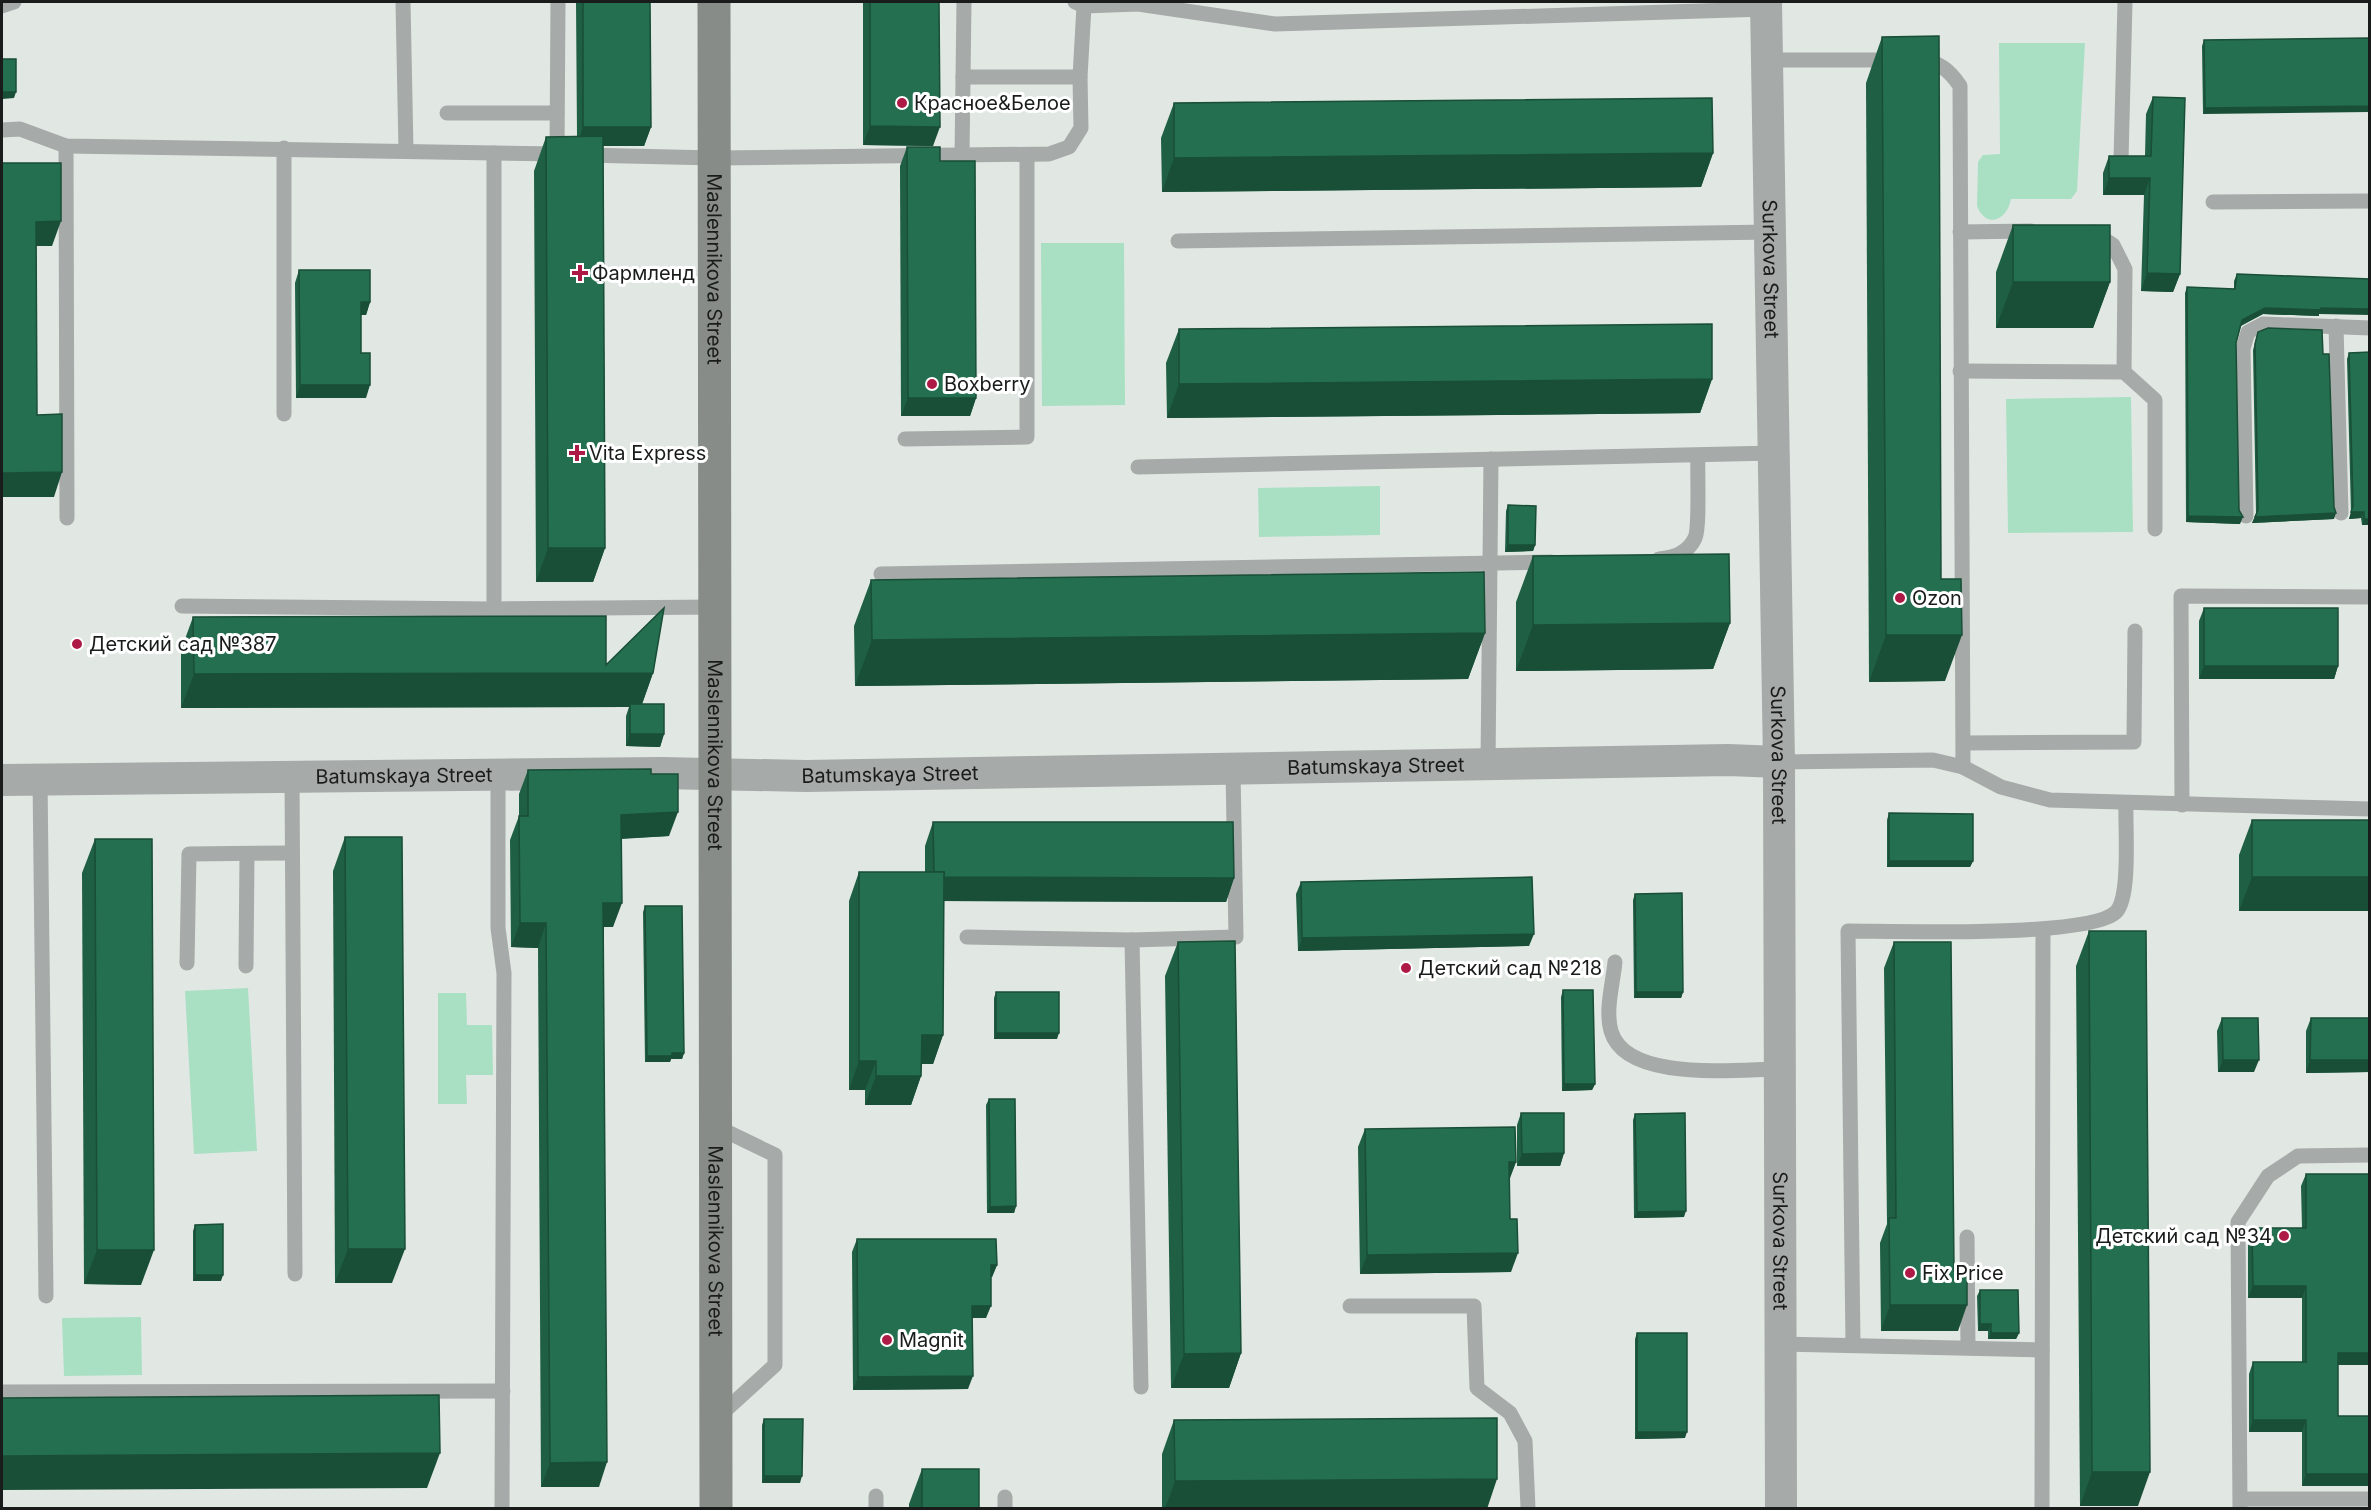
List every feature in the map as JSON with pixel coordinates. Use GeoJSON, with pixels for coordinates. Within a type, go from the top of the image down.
{"type":"FeatureCollection","features":[{"type":"Feature","properties":{"kind":"street","name":"Maslennikova Street"},"geometry":{"type":"LineString","coordinates":[[714,2],[716,1509]]}},
{"type":"Feature","properties":{"kind":"street","name":"Surkova Street"},"geometry":{"type":"LineString","coordinates":[[1766,5],[1779,762],[1781,1509]]}},
{"type":"Feature","properties":{"kind":"street","name":"Batumskaya Street"},"geometry":{"type":"LineString","coordinates":[[2,780],[498,774],[806,776],[1728,760],[1779,762]]}},
{"type":"Feature","properties":{"kind":"lane"},"geometry":{"type":"LineString","coordinates":[[2,6],[15,2]]}},
{"type":"Feature","properties":{"kind":"lane"},"geometry":{"type":"LineString","coordinates":[[403,2],[406,150]]}},
{"type":"Feature","properties":{"kind":"lane"},"geometry":{"type":"LineString","coordinates":[[557,154],[558,2]]}},
{"type":"Feature","properties":{"kind":"lane"},"geometry":{"type":"LineString","coordinates":[[962,156],[964,2]]}},
{"type":"Feature","properties":{"kind":"lane"},"geometry":{"type":"LineString","coordinates":[[2121,160],[2125,2]]}},
{"type":"Feature","properties":{"kind":"lane"},"geometry":{"type":"LineString","coordinates":[[2,130],[20,129],[66,146],[406,150],[714,158],[1027,156],[1049,154],[1069,147],[1081,128],[1079,4],[1138,4],[1275,24],[1766,5]]}},
{"type":"Feature","properties":{"kind":"lane"},"geometry":{"type":"LineString","coordinates":[[1767,60],[1927,60],[1949,70],[1960,86],[1963,766]]}},
{"type":"Feature","properties":{"kind":"lane"},"geometry":{"type":"LineString","coordinates":[[963,77],[1080,77]]}},
{"type":"Feature","properties":{"kind":"lane"},"geometry":{"type":"LineString","coordinates":[[447,112],[557,113]]}},
{"type":"Feature","properties":{"kind":"lane"},"geometry":{"type":"LineString","coordinates":[[66,146],[67,518]]}},
{"type":"Feature","properties":{"kind":"lane"},"geometry":{"type":"LineString","coordinates":[[284,148],[284,414]]}},
{"type":"Feature","properties":{"kind":"lane"},"geometry":{"type":"LineString","coordinates":[[494,153],[494,609]]}},
{"type":"Feature","properties":{"kind":"lane"},"geometry":{"type":"LineString","coordinates":[[905,439],[1027,436],[1027,156]]}},
{"type":"Feature","properties":{"kind":"lane"},"geometry":{"type":"LineString","coordinates":[[2213,202],[2370,201]]}},
{"type":"Feature","properties":{"kind":"lane"},"geometry":{"type":"LineString","coordinates":[[2079,230],[2090,230],[2113,244],[2125,269],[2124,372]]}},
{"type":"Feature","properties":{"kind":"lane"},"geometry":{"type":"LineString","coordinates":[[1960,232],[2043,231]]}},
{"type":"Feature","properties":{"kind":"lane"},"geometry":{"type":"LineString","coordinates":[[1178,241],[1770,232]]}},
{"type":"Feature","properties":{"kind":"lane"},"geometry":{"type":"LineString","coordinates":[[2246,516],[2242,349],[2248,332],[2263,324],[2370,328]]}},
{"type":"Feature","properties":{"kind":"lane"},"geometry":{"type":"LineString","coordinates":[[2336,326],[2341,513]]}},
{"type":"Feature","properties":{"kind":"lane"},"geometry":{"type":"LineString","coordinates":[[1960,371],[2124,372],[2156,400],[2155,529]]}},
{"type":"Feature","properties":{"kind":"lane"},"geometry":{"type":"LineString","coordinates":[[1138,467],[1775,453]]}},
{"type":"Feature","properties":{"kind":"lane"},"geometry":{"type":"LineString","coordinates":[[1639,559],[1673,558],[1686,550],[1695,537],[1698,456]]}},
{"type":"Feature","properties":{"kind":"lane"},"geometry":{"type":"LineString","coordinates":[[1488,765],[1491,459]]}},
{"type":"Feature","properties":{"kind":"lane"},"geometry":{"type":"LineString","coordinates":[[881,574],[1570,561]]}},
{"type":"Feature","properties":{"kind":"lane"},"geometry":{"type":"LineString","coordinates":[[2182,805],[2181,596],[2370,597]]}},
{"type":"Feature","properties":{"kind":"lane"},"geometry":{"type":"LineString","coordinates":[[182,606],[494,609],[715,607]]}},
{"type":"Feature","properties":{"kind":"lane"},"geometry":{"type":"LineString","coordinates":[[1964,743],[2134,742],[2135,631]]}},
{"type":"Feature","properties":{"kind":"lane"},"geometry":{"type":"LineString","coordinates":[[1779,762],[1933,760],[1963,766],[2001,787],[2050,800],[2126,804],[2370,809]]}},
{"type":"Feature","properties":{"kind":"lane"},"geometry":{"type":"LineString","coordinates":[[967,937],[1132,940],[1236,937],[1233,770]]}},
{"type":"Feature","properties":{"kind":"lane"},"geometry":{"type":"LineString","coordinates":[[498,774],[498,928],[504,973],[502,1509]]}},
{"type":"Feature","properties":{"kind":"lane"},"geometry":{"type":"LineString","coordinates":[[292,776],[295,1274]]}},
{"type":"Feature","properties":{"kind":"lane"},"geometry":{"type":"LineString","coordinates":[[40,779],[46,1296]]}},
{"type":"Feature","properties":{"kind":"lane"},"geometry":{"type":"LineString","coordinates":[[1853,1344],[1848,931],[2043,930],[2101,921],[2116,912],[2124,894],[2126,804]]}},
{"type":"Feature","properties":{"kind":"lane"},"geometry":{"type":"LineString","coordinates":[[187,963],[189,854],[292,853]]}},
{"type":"Feature","properties":{"kind":"lane"},"geometry":{"type":"LineString","coordinates":[[246,966],[247,854]]}},
{"type":"Feature","properties":{"kind":"lane"},"geometry":{"type":"LineString","coordinates":[[2042,1509],[2043,930]]}},
{"type":"Feature","properties":{"kind":"lane"},"geometry":{"type":"LineString","coordinates":[[1132,940],[1141,1387]]}},
{"type":"Feature","properties":{"kind":"lane"},"geometry":{"type":"LineString","coordinates":[[1616,962],[1609,1008],[1611,1031],[1621,1050],[1641,1062],[1667,1068],[1780,1069]]}},
{"type":"Feature","properties":{"kind":"lane"},"geometry":{"type":"LineString","coordinates":[[715,1126],[775,1155],[775,1365],[716,1419]]}},
{"type":"Feature","properties":{"kind":"lane"},"geometry":{"type":"LineString","coordinates":[[2370,1155],[2298,1156],[2268,1176],[2238,1222],[2241,1504],[2370,1499]]}},
{"type":"Feature","properties":{"kind":"lane"},"geometry":{"type":"LineString","coordinates":[[1967,1237],[1968,1347]]}},
{"type":"Feature","properties":{"kind":"lane"},"geometry":{"type":"LineString","coordinates":[[1350,1306],[1474,1306],[1477,1388],[1510,1413],[1525,1441],[1528,1509]]}},
{"type":"Feature","properties":{"kind":"lane"},"geometry":{"type":"LineString","coordinates":[[1781,1344],[2042,1350]]}},
{"type":"Feature","properties":{"kind":"lane"},"geometry":{"type":"LineString","coordinates":[[2,1392],[502,1391]]}},
{"type":"Feature","properties":{"kind":"green space"},"geometry":{"type":"Polygon","coordinates":[[[1999,43],[2085,43],[2077,191],[2071,199],[2011,199],[2005,213],[1991,220],[1981,213],[1977,206],[1978,162],[1983,155],[2000,154],[1999,43]]]}},
{"type":"Feature","properties":{"kind":"green space"},"geometry":{"type":"Polygon","coordinates":[[[1041,243],[1124,243],[1125,405],[1042,406],[1041,243]]]}},
{"type":"Feature","properties":{"kind":"green space"},"geometry":{"type":"Polygon","coordinates":[[[2131,397],[2133,532],[2008,533],[2006,399],[2131,397]]]}},
{"type":"Feature","properties":{"kind":"green space"},"geometry":{"type":"Polygon","coordinates":[[[1380,486],[1380,535],[1259,537],[1258,488],[1380,486]]]}},
{"type":"Feature","properties":{"kind":"green space"},"geometry":{"type":"Polygon","coordinates":[[[248,988],[257,1151],[194,1154],[185,991],[248,988]]]}},
{"type":"Feature","properties":{"kind":"green space"},"geometry":{"type":"Polygon","coordinates":[[[438,993],[466,993],[467,1025],[492,1025],[493,1075],[466,1075],[467,1104],[438,1104],[438,993]]]}},
{"type":"Feature","properties":{"kind":"green space"},"geometry":{"type":"Polygon","coordinates":[[[141,1317],[142,1375],[64,1376],[62,1318],[141,1317]]]}},
{"type":"Feature","properties":{"kind":"building"},"geometry":{"type":"Polygon","coordinates":[[[583,2],[650,2],[651,127],[583,127],[583,2]]]}},
{"type":"Feature","properties":{"kind":"building"},"geometry":{"type":"Polygon","coordinates":[[[870,2],[939,2],[940,127],[870,126],[870,2]]]}},
{"type":"Feature","properties":{"kind":"building"},"geometry":{"type":"Polygon","coordinates":[[[1939,36],[1941,579],[1961,579],[1962,635],[1886,635],[1882,37],[1939,36]]]}},
{"type":"Feature","properties":{"kind":"building"},"geometry":{"type":"Polygon","coordinates":[[[2370,38],[2370,106],[2205,108],[2204,40],[2370,38]]]}},
{"type":"Feature","properties":{"kind":"building"},"geometry":{"type":"Polygon","coordinates":[[[2,59],[16,59],[16,92],[2,92],[2,59]]]}},
{"type":"Feature","properties":{"kind":"building"},"geometry":{"type":"Polygon","coordinates":[[[2153,97],[2185,98],[2180,274],[2147,273],[2150,178],[2109,178],[2109,156],[2151,156],[2153,97]]]}},
{"type":"Feature","properties":{"kind":"building"},"geometry":{"type":"Polygon","coordinates":[[[1712,98],[1713,153],[1174,158],[1174,103],[1712,98]]]}},
{"type":"Feature","properties":{"kind":"building"},"geometry":{"type":"Polygon","coordinates":[[[603,136],[605,548],[548,548],[546,137],[603,136]]]}},
{"type":"Feature","properties":{"kind":"building"},"geometry":{"type":"Polygon","coordinates":[[[907,147],[940,147],[940,161],[975,161],[976,398],[908,398],[907,147]]]}},
{"type":"Feature","properties":{"kind":"building"},"geometry":{"type":"Polygon","coordinates":[[[2,163],[61,163],[61,221],[36,222],[37,415],[62,414],[62,472],[2,473],[2,163]]]}},
{"type":"Feature","properties":{"kind":"building"},"geometry":{"type":"Polygon","coordinates":[[[2013,225],[2110,225],[2110,282],[2013,282],[2013,225]]]}},
{"type":"Feature","properties":{"kind":"building"},"geometry":{"type":"Polygon","coordinates":[[[299,270],[370,270],[370,302],[361,302],[361,353],[370,353],[370,385],[300,385],[299,270]]]}},
{"type":"Feature","properties":{"kind":"building"},"geometry":{"type":"Polygon","coordinates":[[[2237,274],[2370,279],[2370,309],[2265,308],[2242,320],[2236,343],[2239,510],[2243,517],[2188,516],[2187,287],[2235,289],[2237,274]]]}},
{"type":"Feature","properties":{"kind":"building"},"geometry":{"type":"Polygon","coordinates":[[[1712,324],[1712,379],[1179,384],[1179,329],[1712,324]]]}},
{"type":"Feature","properties":{"kind":"building"},"geometry":{"type":"Polygon","coordinates":[[[2268,328],[2322,330],[2323,354],[2329,354],[2336,513],[2255,517],[2258,510],[2255,344],[2258,332],[2268,328]]]}},
{"type":"Feature","properties":{"kind":"building"},"geometry":{"type":"Polygon","coordinates":[[[2370,352],[2370,519],[2364,519],[2364,512],[2351,512],[2353,506],[2349,353],[2370,352]]]}},
{"type":"Feature","properties":{"kind":"building"},"geometry":{"type":"Polygon","coordinates":[[[1508,505],[1536,506],[1535,545],[1508,545],[1508,505]]]}},
{"type":"Feature","properties":{"kind":"building"},"geometry":{"type":"Polygon","coordinates":[[[1729,554],[1730,623],[1533,625],[1533,556],[1729,554]]]}},
{"type":"Feature","properties":{"kind":"building"},"geometry":{"type":"Polygon","coordinates":[[[1484,572],[1485,633],[872,640],[871,580],[1484,572]]]}},
{"type":"Feature","properties":{"kind":"building"},"geometry":{"type":"Polygon","coordinates":[[[664,608],[653,673],[194,674],[193,617],[606,616],[606,665],[664,608]]]}},
{"type":"Feature","properties":{"kind":"building"},"geometry":{"type":"Polygon","coordinates":[[[2204,608],[2338,608],[2338,666],[2204,666],[2204,608]]]}},
{"type":"Feature","properties":{"kind":"building"},"geometry":{"type":"Polygon","coordinates":[[[630,704],[664,704],[664,734],[630,734],[630,704]]]}},
{"type":"Feature","properties":{"kind":"building"},"geometry":{"type":"Polygon","coordinates":[[[651,769],[651,774],[678,774],[678,812],[621,815],[622,903],[603,903],[607,1462],[550,1463],[546,923],[520,923],[519,816],[528,816],[528,770],[651,769]]]}},
{"type":"Feature","properties":{"kind":"building"},"geometry":{"type":"Polygon","coordinates":[[[1889,813],[1973,814],[1973,861],[1889,861],[1889,813]]]}},
{"type":"Feature","properties":{"kind":"building"},"geometry":{"type":"Polygon","coordinates":[[[2252,820],[2370,820],[2370,877],[2252,877],[2252,820]]]}},
{"type":"Feature","properties":{"kind":"building"},"geometry":{"type":"Polygon","coordinates":[[[933,822],[1233,822],[1234,878],[944,877],[944,872],[934,872],[933,822]]]}},
{"type":"Feature","properties":{"kind":"building"},"geometry":{"type":"Polygon","coordinates":[[[345,837],[402,837],[405,1249],[348,1249],[345,837]]]}},
{"type":"Feature","properties":{"kind":"building"},"geometry":{"type":"Polygon","coordinates":[[[95,839],[152,839],[154,1250],[97,1250],[95,839]]]}},
{"type":"Feature","properties":{"kind":"building"},"geometry":{"type":"Polygon","coordinates":[[[859,872],[944,872],[943,1035],[922,1035],[921,1076],[876,1076],[876,1061],[859,1061],[859,872]]]}},
{"type":"Feature","properties":{"kind":"building"},"geometry":{"type":"Polygon","coordinates":[[[1532,877],[1534,934],[1302,938],[1301,882],[1532,877]]]}},
{"type":"Feature","properties":{"kind":"building"},"geometry":{"type":"Polygon","coordinates":[[[1682,893],[1683,992],[1636,992],[1635,894],[1682,893]]]}},
{"type":"Feature","properties":{"kind":"building"},"geometry":{"type":"Polygon","coordinates":[[[645,906],[682,906],[684,1053],[672,1053],[672,1056],[647,1056],[645,906]]]}},
{"type":"Feature","properties":{"kind":"building"},"geometry":{"type":"Polygon","coordinates":[[[2089,931],[2146,931],[2150,1472],[2092,1472],[2089,931]]]}},
{"type":"Feature","properties":{"kind":"building"},"geometry":{"type":"Polygon","coordinates":[[[1235,941],[1241,1353],[1184,1354],[1178,942],[1235,941]]]}},
{"type":"Feature","properties":{"kind":"building"},"geometry":{"type":"Polygon","coordinates":[[[1894,942],[1951,942],[1954,1271],[1967,1271],[1967,1305],[1890,1305],[1889,1218],[1896,1218],[1894,942]]]}},
{"type":"Feature","properties":{"kind":"building"},"geometry":{"type":"Polygon","coordinates":[[[1563,990],[1593,990],[1595,1084],[1564,1084],[1563,990]]]}},
{"type":"Feature","properties":{"kind":"building"},"geometry":{"type":"Polygon","coordinates":[[[996,992],[1059,992],[1059,1033],[996,1033],[996,992]]]}},
{"type":"Feature","properties":{"kind":"building"},"geometry":{"type":"Polygon","coordinates":[[[2222,1018],[2258,1018],[2259,1060],[2223,1060],[2222,1018]]]}},
{"type":"Feature","properties":{"kind":"building"},"geometry":{"type":"Polygon","coordinates":[[[2311,1018],[2370,1018],[2370,1060],[2310,1060],[2311,1018]]]}},
{"type":"Feature","properties":{"kind":"building"},"geometry":{"type":"Polygon","coordinates":[[[989,1099],[1015,1099],[1016,1206],[990,1207],[989,1099]]]}},
{"type":"Feature","properties":{"kind":"building"},"geometry":{"type":"Polygon","coordinates":[[[1521,1113],[1564,1113],[1564,1153],[1522,1154],[1521,1113]]]}},
{"type":"Feature","properties":{"kind":"building"},"geometry":{"type":"Polygon","coordinates":[[[1685,1113],[1686,1211],[1637,1212],[1635,1114],[1685,1113]]]}},
{"type":"Feature","properties":{"kind":"building"},"geometry":{"type":"Polygon","coordinates":[[[1515,1127],[1516,1162],[1509,1162],[1510,1219],[1517,1219],[1518,1253],[1367,1255],[1365,1129],[1515,1127]]]}},
{"type":"Feature","properties":{"kind":"building"},"geometry":{"type":"Polygon","coordinates":[[[2306,1174],[2370,1174],[2370,1353],[2338,1353],[2338,1416],[2370,1416],[2370,1474],[2306,1474],[2306,1420],[2253,1420],[2253,1362],[2306,1362],[2306,1286],[2253,1286],[2252,1228],[2306,1228],[2306,1174]]]}},
{"type":"Feature","properties":{"kind":"building"},"geometry":{"type":"Polygon","coordinates":[[[223,1224],[223,1275],[195,1275],[195,1225],[223,1224]]]}},
{"type":"Feature","properties":{"kind":"building"},"geometry":{"type":"Polygon","coordinates":[[[857,1239],[996,1239],[997,1265],[991,1265],[991,1306],[972,1306],[973,1376],[858,1377],[857,1239]]]}},
{"type":"Feature","properties":{"kind":"building"},"geometry":{"type":"Polygon","coordinates":[[[1980,1290],[2018,1290],[2019,1333],[1991,1333],[1991,1324],[1980,1324],[1980,1290]]]}},
{"type":"Feature","properties":{"kind":"building"},"geometry":{"type":"Polygon","coordinates":[[[1637,1333],[1687,1333],[1687,1432],[1637,1432],[1637,1333]]]}},
{"type":"Feature","properties":{"kind":"building"},"geometry":{"type":"Polygon","coordinates":[[[439,1395],[440,1453],[2,1456],[2,1398],[439,1395]]]}},
{"type":"Feature","properties":{"kind":"building"},"geometry":{"type":"Polygon","coordinates":[[[1497,1418],[1497,1479],[1175,1481],[1174,1420],[1497,1418]]]}},
{"type":"Feature","properties":{"kind":"building"},"geometry":{"type":"Polygon","coordinates":[[[764,1419],[803,1419],[802,1476],[764,1476],[764,1419]]]}},
{"type":"Feature","properties":{"kind":"building"},"geometry":{"type":"Polygon","coordinates":[[[922,1469],[979,1469],[979,1509],[922,1509],[922,1469]]]}},
{"type":"Feature","properties":{"kind":"place","name":"Красное&Белое"},"geometry":{"type":"Point","coordinates":[902,103]}},
{"type":"Feature","properties":{"kind":"place","name":"Фармленд"},"geometry":{"type":"Point","coordinates":[580,273]}},
{"type":"Feature","properties":{"kind":"place","name":"Boxberry"},"geometry":{"type":"Point","coordinates":[932,384]}},
{"type":"Feature","properties":{"kind":"place","name":"Vita Express"},"geometry":{"type":"Point","coordinates":[577,453]}},
{"type":"Feature","properties":{"kind":"place","name":"Ozon"},"geometry":{"type":"Point","coordinates":[1900,598]}},
{"type":"Feature","properties":{"kind":"place","name":"Детский сад №387"},"geometry":{"type":"Point","coordinates":[77,644]}},
{"type":"Feature","properties":{"kind":"place","name":"Детский сад №218"},"geometry":{"type":"Point","coordinates":[1406,968]}},
{"type":"Feature","properties":{"kind":"place","name":"Детский сад №34"},"geometry":{"type":"Point","coordinates":[2284,1236]}},
{"type":"Feature","properties":{"kind":"place","name":"Fix Price"},"geometry":{"type":"Point","coordinates":[1910,1273]}},
{"type":"Feature","properties":{"kind":"place","name":"Magnit"},"geometry":{"type":"Point","coordinates":[887,1340]}}]}
